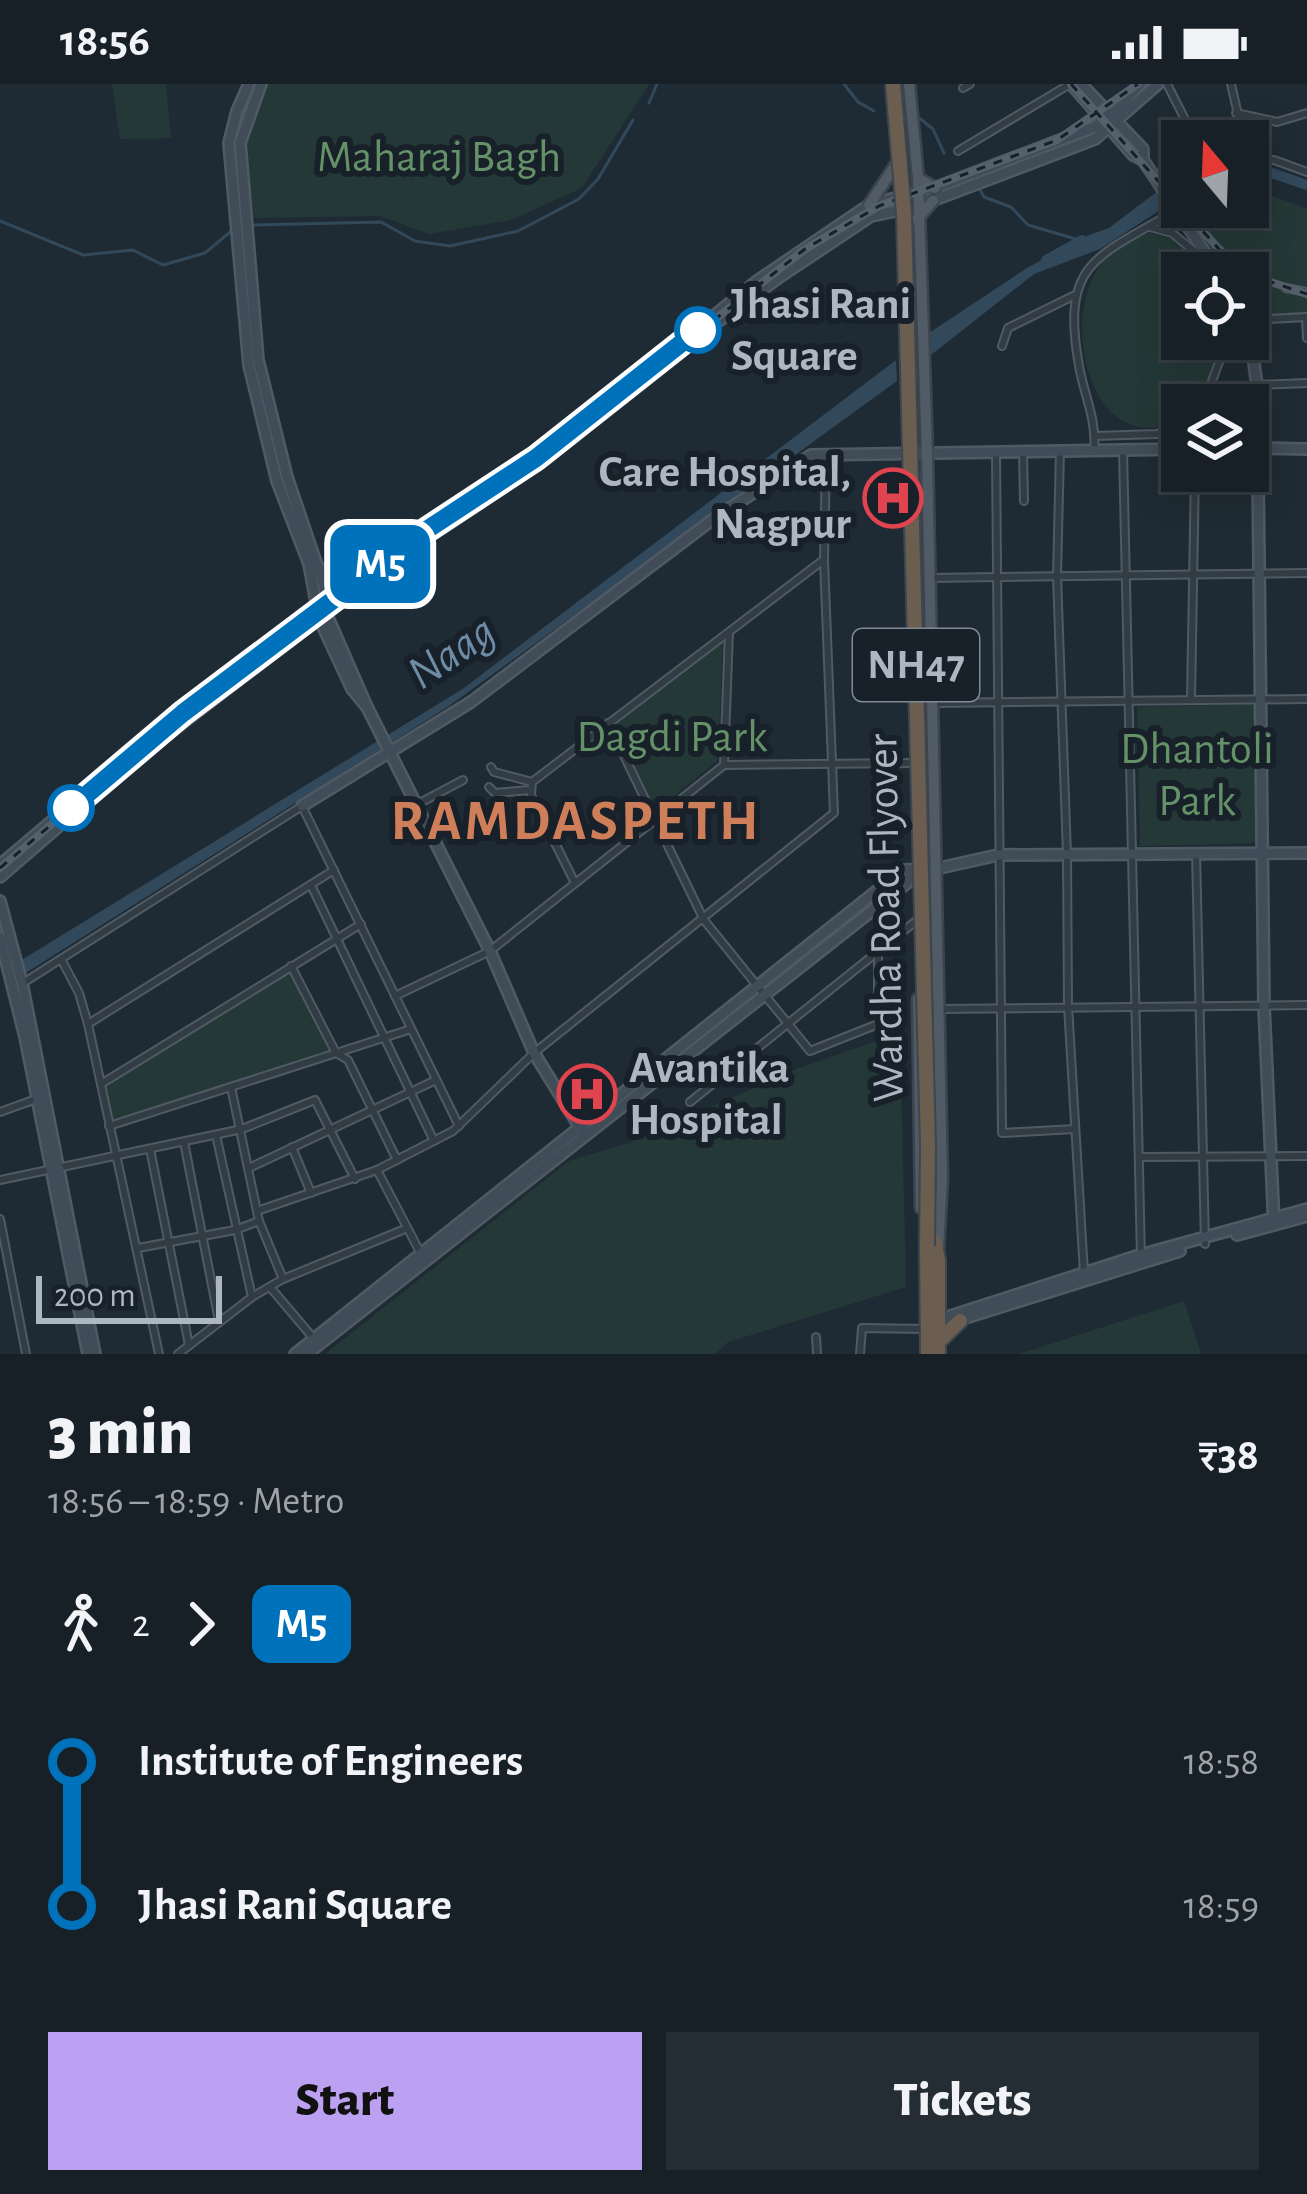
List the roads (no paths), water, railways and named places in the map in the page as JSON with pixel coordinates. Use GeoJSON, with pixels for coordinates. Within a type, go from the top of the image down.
{"type":"FeatureCollection","features":[{"type":"Feature","properties":{"kind":"highway","name":"Wardha Road Flyover"},"geometry":{"type":"LineString","coordinates":[[894,84],[914,331],[931,1253]]}},
{"type":"Feature","properties":{"kind":"highway","name":"NH47"},"geometry":{"type":"LineString","coordinates":[[931,1253],[932,1331]]}},
{"type":"Feature","properties":{"kind":"highway"},"geometry":{"type":"LineString","coordinates":[[932,1331],[957,1318]]}},
{"type":"Feature","properties":{"kind":"highway"},"geometry":{"type":"LineString","coordinates":[[932,1331],[957,1318]]}},
{"type":"Feature","properties":{"kind":"main road"},"geometry":{"type":"LineString","coordinates":[[240,208],[230,143],[236,111],[249,84]]}},
{"type":"Feature","properties":{"kind":"main road"},"geometry":{"type":"LineString","coordinates":[[261,84],[239,143],[249,365],[277,481],[309,564],[331,644],[352,689],[367,707]]}},
{"type":"Feature","properties":{"kind":"main road"},"geometry":{"type":"LineString","coordinates":[[894,84],[919,1136],[931,1253]]}},
{"type":"Feature","properties":{"kind":"main road"},"geometry":{"type":"LineString","coordinates":[[909,84],[919,178],[935,869],[940,1156],[931,1253]]}},
{"type":"Feature","properties":{"kind":"main road"},"geometry":{"type":"LineString","coordinates":[[1070,84],[1112,121]]}},
{"type":"Feature","properties":{"kind":"main road"},"geometry":{"type":"LineString","coordinates":[[1081,84],[1133,155],[1143,160],[1160,183]]}},
{"type":"Feature","properties":{"kind":"main road"},"geometry":{"type":"LineString","coordinates":[[1112,121],[1140,84]]}},
{"type":"Feature","properties":{"kind":"main road"},"geometry":{"type":"LineString","coordinates":[[917,213],[934,194],[1112,121],[1163,84]]}},
{"type":"Feature","properties":{"kind":"main road"},"geometry":{"type":"LineString","coordinates":[[0,877],[141,754],[302,631],[350,582],[408,537],[528,461],[869,205],[895,166]]}},
{"type":"Feature","properties":{"kind":"main road"},"geometry":{"type":"LineString","coordinates":[[919,178],[934,194]]}},
{"type":"Feature","properties":{"kind":"main road"},"geometry":{"type":"LineString","coordinates":[[869,205],[917,192],[934,194]]}},
{"type":"Feature","properties":{"kind":"main road"},"geometry":{"type":"LineString","coordinates":[[0,865],[175,717],[321,610],[559,449],[760,285],[871,216],[917,213]]}},
{"type":"Feature","properties":{"kind":"main road"},"geometry":{"type":"LineString","coordinates":[[1190,228],[1204,252]]}},
{"type":"Feature","properties":{"kind":"main road"},"geometry":{"type":"LineString","coordinates":[[242,243],[258,360],[287,477],[317,566],[321,610],[490,951],[533,1053],[582,1131]]}},
{"type":"Feature","properties":{"kind":"main road"},"geometry":{"type":"LineString","coordinates":[[1269,448],[1307,449]]}},
{"type":"Feature","properties":{"kind":"main road"},"geometry":{"type":"LineString","coordinates":[[302,806],[471,702],[712,520],[811,455],[1161,449]]}},
{"type":"Feature","properties":{"kind":"main road"},"geometry":{"type":"LineString","coordinates":[[1255,492],[1264,1006],[1274,1221]]}},
{"type":"Feature","properties":{"kind":"main road"},"geometry":{"type":"LineString","coordinates":[[317,566],[350,582]]}},
{"type":"Feature","properties":{"kind":"main road"},"geometry":{"type":"LineString","coordinates":[[302,631],[331,644]]}},
{"type":"Feature","properties":{"kind":"main road"},"geometry":{"type":"LineString","coordinates":[[915,870],[998,855],[1307,853]]}},
{"type":"Feature","properties":{"kind":"main road"},"geometry":{"type":"LineString","coordinates":[[307,1354],[760,990],[906,884],[915,870]]}},
{"type":"Feature","properties":{"kind":"main road"},"geometry":{"type":"LineString","coordinates":[[0,901],[92,1354]]}},
{"type":"Feature","properties":{"kind":"main road"},"geometry":{"type":"LineString","coordinates":[[0,937],[18,986],[37,1099],[55,1170]]}},
{"type":"Feature","properties":{"kind":"main road"},"geometry":{"type":"LineString","coordinates":[[295,1354],[582,1131]]}},
{"type":"Feature","properties":{"kind":"main road"},"geometry":{"type":"LineString","coordinates":[[957,1318],[1084,1273],[1307,1213]]}},
{"type":"Feature","properties":{"kind":"main road"},"geometry":{"type":"LineString","coordinates":[[957,1318],[1141,1259]]}},
{"type":"Feature","properties":{"kind":"street"},"geometry":{"type":"LineString","coordinates":[[958,151],[1070,84]]}},
{"type":"Feature","properties":{"kind":"street"},"geometry":{"type":"LineString","coordinates":[[1163,84],[1184,120]]}},
{"type":"Feature","properties":{"kind":"street"},"geometry":{"type":"LineString","coordinates":[[1231,84],[1238,120]]}},
{"type":"Feature","properties":{"kind":"street"},"geometry":{"type":"LineString","coordinates":[[1236,113],[1277,122],[1307,113]]}},
{"type":"Feature","properties":{"kind":"street"},"geometry":{"type":"LineString","coordinates":[[1269,160],[1307,172]]}},
{"type":"Feature","properties":{"kind":"street"},"geometry":{"type":"LineString","coordinates":[[1002,346],[1008,328],[1073,296],[1100,254],[1161,218]]}},
{"type":"Feature","properties":{"kind":"street"},"geometry":{"type":"LineString","coordinates":[[1150,226],[1172,232],[1195,252]]}},
{"type":"Feature","properties":{"kind":"street"},"geometry":{"type":"LineString","coordinates":[[1199,242],[1200,252]]}},
{"type":"Feature","properties":{"kind":"street"},"geometry":{"type":"LineString","coordinates":[[1286,288],[1307,292]]}},
{"type":"Feature","properties":{"kind":"street"},"geometry":{"type":"LineString","coordinates":[[1073,296],[1094,451]]}},
{"type":"Feature","properties":{"kind":"street"},"geometry":{"type":"LineString","coordinates":[[1269,323],[1307,316],[1307,338]]}},
{"type":"Feature","properties":{"kind":"street"},"geometry":{"type":"LineString","coordinates":[[1269,385],[1307,383]]}},
{"type":"Feature","properties":{"kind":"street"},"geometry":{"type":"LineString","coordinates":[[1095,436],[1161,432]]}},
{"type":"Feature","properties":{"kind":"street"},"geometry":{"type":"LineString","coordinates":[[996,450],[1002,1133],[1075,1129]]}},
{"type":"Feature","properties":{"kind":"street"},"geometry":{"type":"LineString","coordinates":[[1123,450],[1141,1259]]}},
{"type":"Feature","properties":{"kind":"street"},"geometry":{"type":"LineString","coordinates":[[1023,451],[1024,501]]}},
{"type":"Feature","properties":{"kind":"street"},"geometry":{"type":"LineString","coordinates":[[1060,451],[1058,576],[1068,1006],[1084,1273]]}},
{"type":"Feature","properties":{"kind":"street"},"geometry":{"type":"LineString","coordinates":[[138,1248],[235,1231],[258,1216],[377,1170],[459,1126],[533,1053],[834,813],[824,560],[826,456]]}},
{"type":"Feature","properties":{"kind":"street"},"geometry":{"type":"LineString","coordinates":[[1191,699],[1195,492]]}},
{"type":"Feature","properties":{"kind":"street"},"geometry":{"type":"LineString","coordinates":[[489,787],[495,793],[531,786],[824,560]]}},
{"type":"Feature","properties":{"kind":"street"},"geometry":{"type":"LineString","coordinates":[[928,578],[1307,573]]}},
{"type":"Feature","properties":{"kind":"street"},"geometry":{"type":"LineString","coordinates":[[724,765],[728,633]]}},
{"type":"Feature","properties":{"kind":"street"},"geometry":{"type":"LineString","coordinates":[[931,703],[1307,699]]}},
{"type":"Feature","properties":{"kind":"street"},"geometry":{"type":"LineString","coordinates":[[608,723],[704,920],[810,1051],[878,1024],[878,952]]}},
{"type":"Feature","properties":{"kind":"street"},"geometry":{"type":"LineString","coordinates":[[395,996],[490,951],[724,765],[913,763]]}},
{"type":"Feature","properties":{"kind":"street"},"geometry":{"type":"LineString","coordinates":[[490,767],[531,786],[574,884]]}},
{"type":"Feature","properties":{"kind":"street"},"geometry":{"type":"LineString","coordinates":[[416,805],[463,779]]}},
{"type":"Feature","properties":{"kind":"street"},"geometry":{"type":"LineString","coordinates":[[0,996],[302,806],[459,1126]]}},
{"type":"Feature","properties":{"kind":"street"},"geometry":{"type":"LineString","coordinates":[[1196,853],[1205,1241]]}},
{"type":"Feature","properties":{"kind":"street"},"geometry":{"type":"LineString","coordinates":[[88,1024],[334,870]]}},
{"type":"Feature","properties":{"kind":"street"},"geometry":{"type":"LineString","coordinates":[[311,885],[434,1141]]}},
{"type":"Feature","properties":{"kind":"street"},"geometry":{"type":"LineString","coordinates":[[690,1102],[916,921]]}},
{"type":"Feature","properties":{"kind":"street"},"geometry":{"type":"LineString","coordinates":[[101,1084],[361,924]]}},
{"type":"Feature","properties":{"kind":"street"},"geometry":{"type":"LineString","coordinates":[[61,959],[80,993],[88,1024],[159,1354]]}},
{"type":"Feature","properties":{"kind":"street"},"geometry":{"type":"LineString","coordinates":[[291,966],[336,1053],[348,1060],[397,1160]]}},
{"type":"Feature","properties":{"kind":"street"},"geometry":{"type":"LineString","coordinates":[[937,1009],[1307,1005]]}},
{"type":"Feature","properties":{"kind":"street"},"geometry":{"type":"LineString","coordinates":[[109,1126],[411,1029]]}},
{"type":"Feature","properties":{"kind":"street"},"geometry":{"type":"LineString","coordinates":[[249,1168],[436,1080]]}},
{"type":"Feature","properties":{"kind":"street"},"geometry":{"type":"LineString","coordinates":[[231,1087],[258,1216],[283,1279]]}},
{"type":"Feature","properties":{"kind":"street"},"geometry":{"type":"LineString","coordinates":[[0,1111],[37,1099]]}},
{"type":"Feature","properties":{"kind":"street"},"geometry":{"type":"LineString","coordinates":[[0,1180],[242,1129],[315,1100],[355,1179]]}},
{"type":"Feature","properties":{"kind":"street"},"geometry":{"type":"LineString","coordinates":[[216,1135],[252,1297]]}},
{"type":"Feature","properties":{"kind":"street"},"geometry":{"type":"LineString","coordinates":[[184,1142],[219,1322]]}},
{"type":"Feature","properties":{"kind":"street"},"geometry":{"type":"LineString","coordinates":[[292,1147],[312,1195]]}},
{"type":"Feature","properties":{"kind":"street"},"geometry":{"type":"LineString","coordinates":[[150,1149],[189,1345]]}},
{"type":"Feature","properties":{"kind":"street"},"geometry":{"type":"LineString","coordinates":[[1138,1157],[1307,1156]]}},
{"type":"Feature","properties":{"kind":"street"},"geometry":{"type":"LineString","coordinates":[[377,1170],[422,1254]]}},
{"type":"Feature","properties":{"kind":"street"},"geometry":{"type":"LineString","coordinates":[[0,1220],[26,1354]]}},
{"type":"Feature","properties":{"kind":"street"},"geometry":{"type":"LineString","coordinates":[[178,1354],[283,1279],[405,1229]]}},
{"type":"Feature","properties":{"kind":"street"},"geometry":{"type":"LineString","coordinates":[[0,1274],[11,1272]]}},
{"type":"Feature","properties":{"kind":"street"},"geometry":{"type":"LineString","coordinates":[[269,1287],[314,1339]]}},
{"type":"Feature","properties":{"kind":"street"},"geometry":{"type":"LineString","coordinates":[[860,1354],[861,1328],[932,1331]]}},
{"type":"Feature","properties":{"kind":"street"},"geometry":{"type":"LineString","coordinates":[[816,1337],[817,1354]]}},
{"type":"Feature","properties":{"kind":"water"},"geometry":{"type":"Polygon","coordinates":[[[1161,189],[1161,210],[1100,249],[1034,274],[931,355],[929,333],[1027,268],[1109,228],[1161,189]]]}},
{"type":"Feature","properties":{"kind":"water"},"geometry":{"type":"Polygon","coordinates":[[[896,360],[897,381],[449,706],[24,974],[20,961],[464,688],[896,360]]]}},
{"type":"Feature","properties":{"kind":"waterway"},"geometry":{"type":"LineString","coordinates":[[649,103],[657,84]]}},
{"type":"Feature","properties":{"kind":"waterway"},"geometry":{"type":"LineString","coordinates":[[844,84],[858,102],[874,111]]}},
{"type":"Feature","properties":{"kind":"waterway"},"geometry":{"type":"LineString","coordinates":[[918,117],[933,129],[944,153]]}},
{"type":"Feature","properties":{"kind":"waterway"},"geometry":{"type":"LineString","coordinates":[[252,225],[381,222],[415,241],[450,246],[518,231],[579,199],[598,179],[633,120]]}},
{"type":"Feature","properties":{"kind":"waterway"},"geometry":{"type":"LineString","coordinates":[[1269,172],[1307,185]]}},
{"type":"Feature","properties":{"kind":"waterway"},"geometry":{"type":"LineString","coordinates":[[979,188],[984,197],[1011,207],[1028,225],[1079,240]]}},
{"type":"Feature","properties":{"kind":"waterway"},"geometry":{"type":"LineString","coordinates":[[0,221],[83,255],[133,250],[163,265],[205,253],[235,228]]}},
{"type":"Feature","properties":{"kind":"waterway","name":"Naag"},"geometry":{"type":"LineString","coordinates":[[1046,260],[1082,240]]}},
{"type":"Feature","properties":{"kind":"railway"},"geometry":{"type":"LineString","coordinates":[[1071,84],[1222,252]]}},
{"type":"Feature","properties":{"kind":"railway"},"geometry":{"type":"LineString","coordinates":[[0,868],[183,713],[422,533],[536,459],[805,249],[879,206],[1057,140],[1138,84]]}},
{"type":"Feature","properties":{"kind":"railway"},"geometry":{"type":"LineString","coordinates":[[1269,281],[1307,294]]}},
{"type":"Feature","properties":{"kind":"metro line","name":"M5"},"geometry":{"type":"LineString","coordinates":[[71,808],[183,713],[422,533],[536,458],[698,330]]}},
{"type":"Feature","properties":{"kind":"place","name":"Jhasi Rani Square"},"geometry":{"type":"Point","coordinates":[698,330]}},
{"type":"Feature","properties":{"kind":"place","name":"Care Hospital, Nagpur"},"geometry":{"type":"Point","coordinates":[893,498]}},
{"type":"Feature","properties":{"kind":"place","name":"Avantika Hospital"},"geometry":{"type":"Point","coordinates":[587,1094]}},
{"type":"Feature","properties":{"kind":"district","name":"RAMDASPETH"},"geometry":{"type":"Point","coordinates":[576,821]}},
{"type":"Feature","properties":{"kind":"park label","name":"Maharaj Bagh"},"geometry":{"type":"Point","coordinates":[439,157]}},
{"type":"Feature","properties":{"kind":"park label","name":"Dagdi Park"},"geometry":{"type":"Point","coordinates":[672,737]}},
{"type":"Feature","properties":{"kind":"park label","name":"Dhantoli Park"},"geometry":{"type":"Point","coordinates":[1197,775]}}]}
